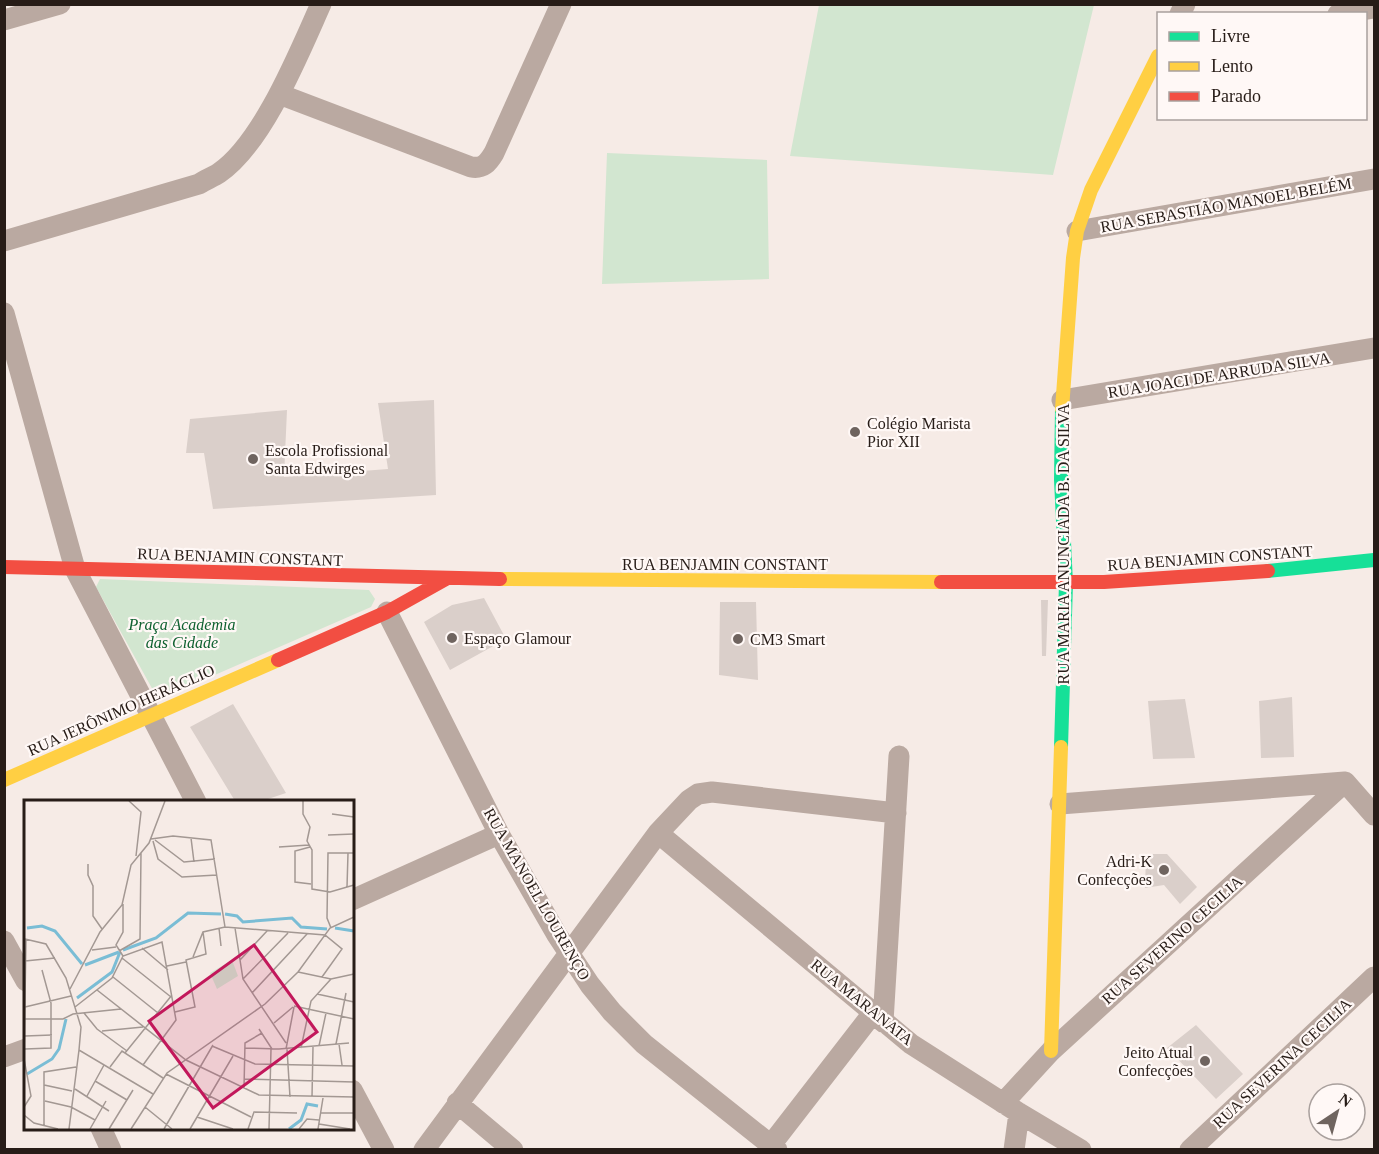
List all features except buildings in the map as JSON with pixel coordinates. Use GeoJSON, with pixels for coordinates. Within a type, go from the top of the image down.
{"type":"FeatureCollection","features":[{"type":"Feature","properties":{"kind":"street"},"geometry":{"type":"LineString","coordinates":[[4,20],[60,4]]}},
{"type":"Feature","properties":{"kind":"street"},"geometry":{"type":"LineString","coordinates":[[4,241],[199,184],[219,172],[246,146],[279,94],[321,4]]}},
{"type":"Feature","properties":{"kind":"street"},"geometry":{"type":"LineString","coordinates":[[279,94],[471,167],[481,168],[494,153],[561,4]]}},
{"type":"Feature","properties":{"kind":"street"},"geometry":{"type":"LineString","coordinates":[[1350,12],[1374,8]]}},
{"type":"Feature","properties":{"kind":"street","name":"RUA MARIA ANUNCIADA B. DA SILVA"},"geometry":{"type":"LineString","coordinates":[[1050,1052],[1066,583],[1061,480],[1062,400],[1072,258],[1084,208],[1098,174],[1157,58]]}},
{"type":"Feature","properties":{"kind":"street","name":"RUA SEBASTIÃO MANOEL BELÉM"},"geometry":{"type":"LineString","coordinates":[[1077,231],[1374,179]]}},
{"type":"Feature","properties":{"kind":"street"},"geometry":{"type":"LineString","coordinates":[[4,313],[75,569],[149,715],[195,800]]}},
{"type":"Feature","properties":{"kind":"street","name":"RUA JOACI DE ARRUDA SILVA"},"geometry":{"type":"LineString","coordinates":[[1062,400],[1374,348]]}},
{"type":"Feature","properties":{"kind":"street","name":"RUA BENJAMIN CONSTANT"},"geometry":{"type":"LineString","coordinates":[[4,567],[446,579],[1066,583],[1181,577],[1374,560]]}},
{"type":"Feature","properties":{"kind":"street","name":"RUA JERÔNIMO HERÁCLIO"},"geometry":{"type":"LineString","coordinates":[[4,780],[387,612],[446,579]]}},
{"type":"Feature","properties":{"kind":"street","name":"RUA MANOEL LOURENÇO"},"geometry":{"type":"LineString","coordinates":[[387,612],[499,834],[568,953],[590,985],[612,1012],[644,1044],[771,1148]]}},
{"type":"Feature","properties":{"kind":"street"},"geometry":{"type":"LineString","coordinates":[[771,1148],[878,1017],[899,756]]}},
{"type":"Feature","properties":{"kind":"street"},"geometry":{"type":"LineString","coordinates":[[1060,804],[1346,782],[1374,815]]}},
{"type":"Feature","properties":{"kind":"street","name":"RUA SEVERINO CECILIA"},"geometry":{"type":"LineString","coordinates":[[1011,1108],[1050,1052],[1346,782]]}},
{"type":"Feature","properties":{"kind":"street"},"geometry":{"type":"LineString","coordinates":[[424,1149],[658,833],[688,800],[698,794],[712,792],[896,813]]}},
{"type":"Feature","properties":{"kind":"street","name":"RUA MARANATA"},"geometry":{"type":"LineString","coordinates":[[658,833],[878,1017],[946,1068],[1081,1149]]}},
{"type":"Feature","properties":{"kind":"street"},"geometry":{"type":"LineString","coordinates":[[354,899],[499,834]]}},
{"type":"Feature","properties":{"kind":"street"},"geometry":{"type":"LineString","coordinates":[[4,941],[24,977]]}},
{"type":"Feature","properties":{"kind":"street","name":"RUA SEVERINA CECILIA"},"geometry":{"type":"LineString","coordinates":[[1190,1149],[1374,977]]}},
{"type":"Feature","properties":{"kind":"street"},"geometry":{"type":"LineString","coordinates":[[4,1057],[24,1050]]}},
{"type":"Feature","properties":{"kind":"street"},"geometry":{"type":"LineString","coordinates":[[354,1094],[384,1149]]}},
{"type":"Feature","properties":{"kind":"street"},"geometry":{"type":"LineString","coordinates":[[457,1103],[508,1148]]}},
{"type":"Feature","properties":{"kind":"street"},"geometry":{"type":"LineString","coordinates":[[1011,1108],[1014,1149]]}},
{"type":"Feature","properties":{"kind":"street"},"geometry":{"type":"LineString","coordinates":[[102,1130],[111,1149]]}},
{"type":"Feature","properties":{"kind":"green space"},"geometry":{"type":"Polygon","coordinates":[[[819,5],[1094,5],[1053,175],[790,156],[819,5]]]}},
{"type":"Feature","properties":{"kind":"green space"},"geometry":{"type":"Polygon","coordinates":[[[607,153],[767,160],[769,279],[602,284],[607,153]]]}},
{"type":"Feature","properties":{"kind":"green space","name":"Praça Academia das Cidade"},"geometry":{"type":"Polygon","coordinates":[[[100,579],[369,590],[375,599],[371,607],[162,698],[154,692],[96,587],[100,579]]]}},
{"type":"Feature","properties":{"kind":"traffic: fast"},"geometry":{"type":"LineString","coordinates":[[1061,747],[1066,583],[1061,480],[1062,409]]}},
{"type":"Feature","properties":{"kind":"traffic: fast"},"geometry":{"type":"LineString","coordinates":[[1268,571],[1374,560]]}},
{"type":"Feature","properties":{"kind":"traffic: slow"},"geometry":{"type":"LineString","coordinates":[[1062,409],[1077,231],[1091,190],[1157,58]]}},
{"type":"Feature","properties":{"kind":"traffic: slow"},"geometry":{"type":"LineString","coordinates":[[500,579],[941,582]]}},
{"type":"Feature","properties":{"kind":"traffic: slow"},"geometry":{"type":"LineString","coordinates":[[4,780],[278,660]]}},
{"type":"Feature","properties":{"kind":"traffic: slow"},"geometry":{"type":"LineString","coordinates":[[1051,1051],[1061,747]]}},
{"type":"Feature","properties":{"kind":"traffic: jam"},"geometry":{"type":"LineString","coordinates":[[4,567],[500,579]]}},
{"type":"Feature","properties":{"kind":"traffic: jam"},"geometry":{"type":"LineString","coordinates":[[941,582],[1104,582],[1268,571]]}},
{"type":"Feature","properties":{"kind":"traffic: jam"},"geometry":{"type":"LineString","coordinates":[[278,660],[387,612],[446,579]]}},
{"type":"Feature","properties":{"kind":"place","name":"Colégio Marista Pior XII"},"geometry":{"type":"Point","coordinates":[855,432]}},
{"type":"Feature","properties":{"kind":"place","name":"Escola Profissional Santa Edwirges"},"geometry":{"type":"Point","coordinates":[253,459]}},
{"type":"Feature","properties":{"kind":"place","name":"Espaço Glamour"},"geometry":{"type":"Point","coordinates":[452,638]}},
{"type":"Feature","properties":{"kind":"place","name":"CM3 Smart"},"geometry":{"type":"Point","coordinates":[738,639]}},
{"type":"Feature","properties":{"kind":"place","name":"Adri-K Confecções"},"geometry":{"type":"Point","coordinates":[1164,870]}},
{"type":"Feature","properties":{"kind":"place","name":"Jeito Atual Confecções"},"geometry":{"type":"Point","coordinates":[1205,1061]}}]}
